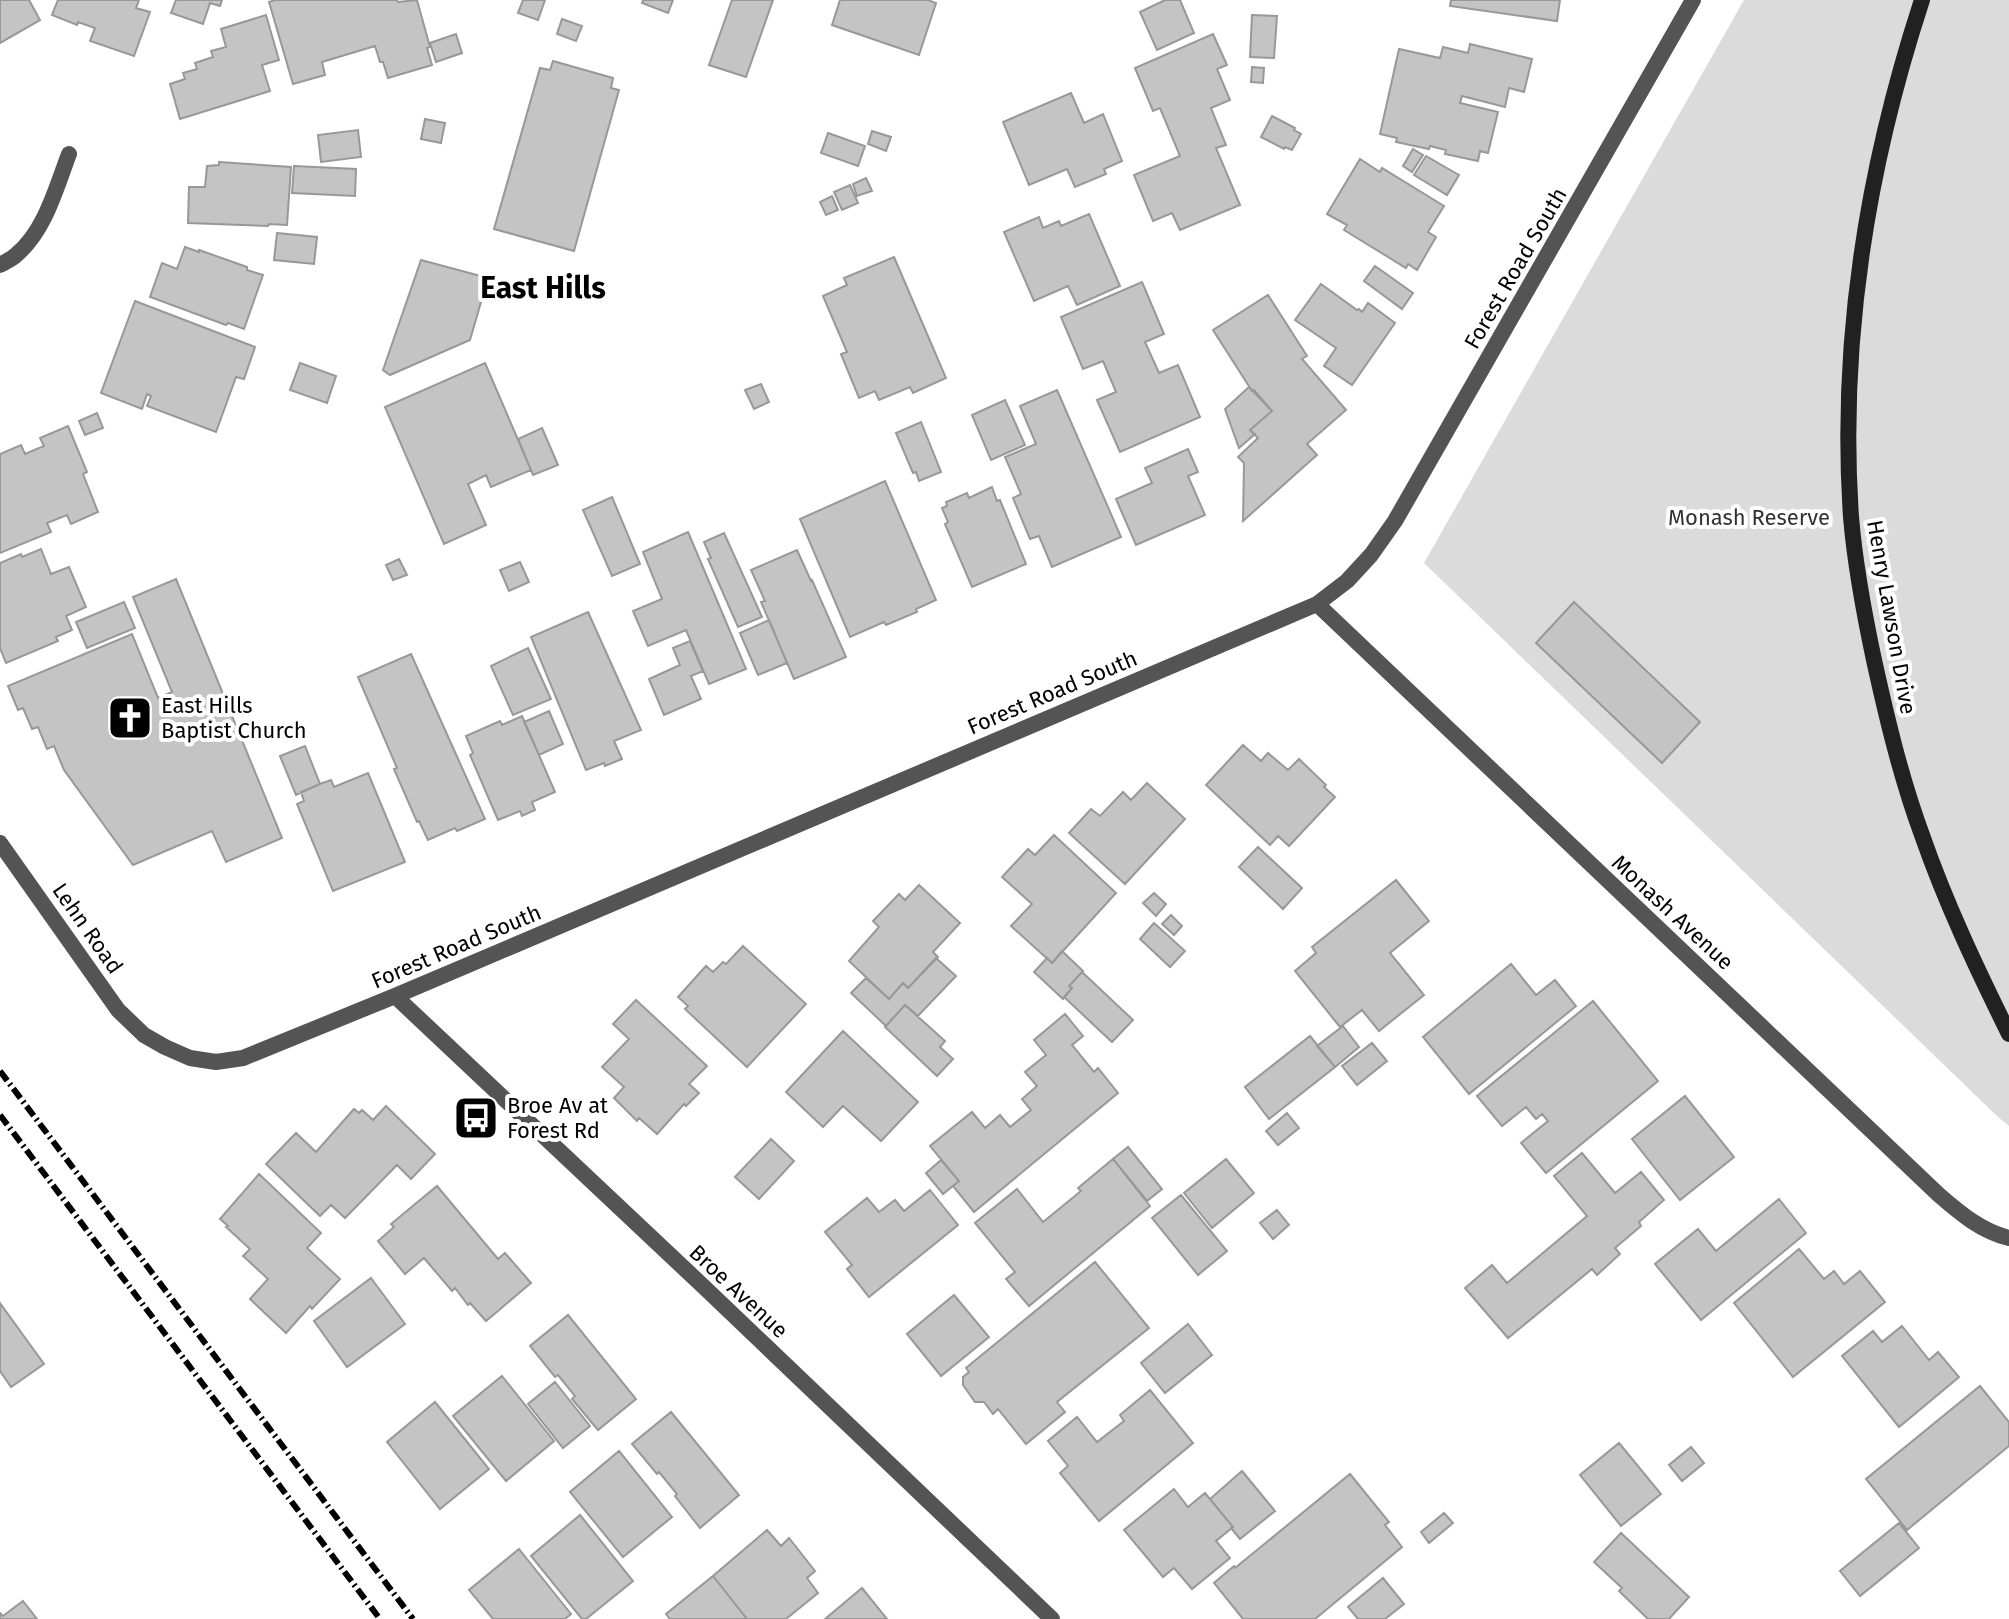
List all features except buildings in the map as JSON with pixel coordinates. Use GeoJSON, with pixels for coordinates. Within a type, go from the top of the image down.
{"type":"FeatureCollection","features":[{"type":"Feature","properties":{"kind":"main road","name":"Henry Lawson Drive"},"geometry":{"type":"LineString","coordinates":[[1922,0],[1879,152],[1858,272],[1849,397],[1851,520],[1869,635],[1901,772],[1921,834],[1966,947],[2009,1034]]}},
{"type":"Feature","properties":{"kind":"street","name":"Forest Road South"},"geometry":{"type":"LineString","coordinates":[[144,1035],[190,1058],[216,1062],[243,1058],[1317,604],[1347,581],[1371,555],[1395,521],[1693,0]]}},
{"type":"Feature","properties":{"kind":"street"},"geometry":{"type":"LineString","coordinates":[[0,265],[17,255],[35,234],[47,212],[69,154]]}},
{"type":"Feature","properties":{"kind":"street","name":"Monash Avenue"},"geometry":{"type":"LineString","coordinates":[[1317,604],[1939,1195],[1968,1220],[2009,1238]]}},
{"type":"Feature","properties":{"kind":"street","name":"Lehn Road"},"geometry":{"type":"LineString","coordinates":[[0,843],[118,1010],[144,1035]]}},
{"type":"Feature","properties":{"kind":"street","name":"Broe Avenue"},"geometry":{"type":"LineString","coordinates":[[395,996],[1052,1619]]}},
{"type":"Feature","properties":{"kind":"green space","name":"Monash Reserve"},"geometry":{"type":"Polygon","coordinates":[[[1744,0],[2009,0],[2009,1126],[1424,563],[1744,0]]]}},
{"type":"Feature","properties":{"kind":"railway"},"geometry":{"type":"LineString","coordinates":[[0,1071],[413,1619]]}},
{"type":"Feature","properties":{"kind":"railway"},"geometry":{"type":"LineString","coordinates":[[0,1115],[380,1619]]}},
{"type":"Feature","properties":{"kind":"place","name":"East Hills Baptist Church"},"geometry":{"type":"Point","coordinates":[130,718]}},
{"type":"Feature","properties":{"kind":"place","name":"Broe Av at Forest Rd"},"geometry":{"type":"Point","coordinates":[476,1118]}},
{"type":"Feature","properties":{"kind":"district","name":"East Hills"},"geometry":{"type":"Point","coordinates":[543,288]}}]}
